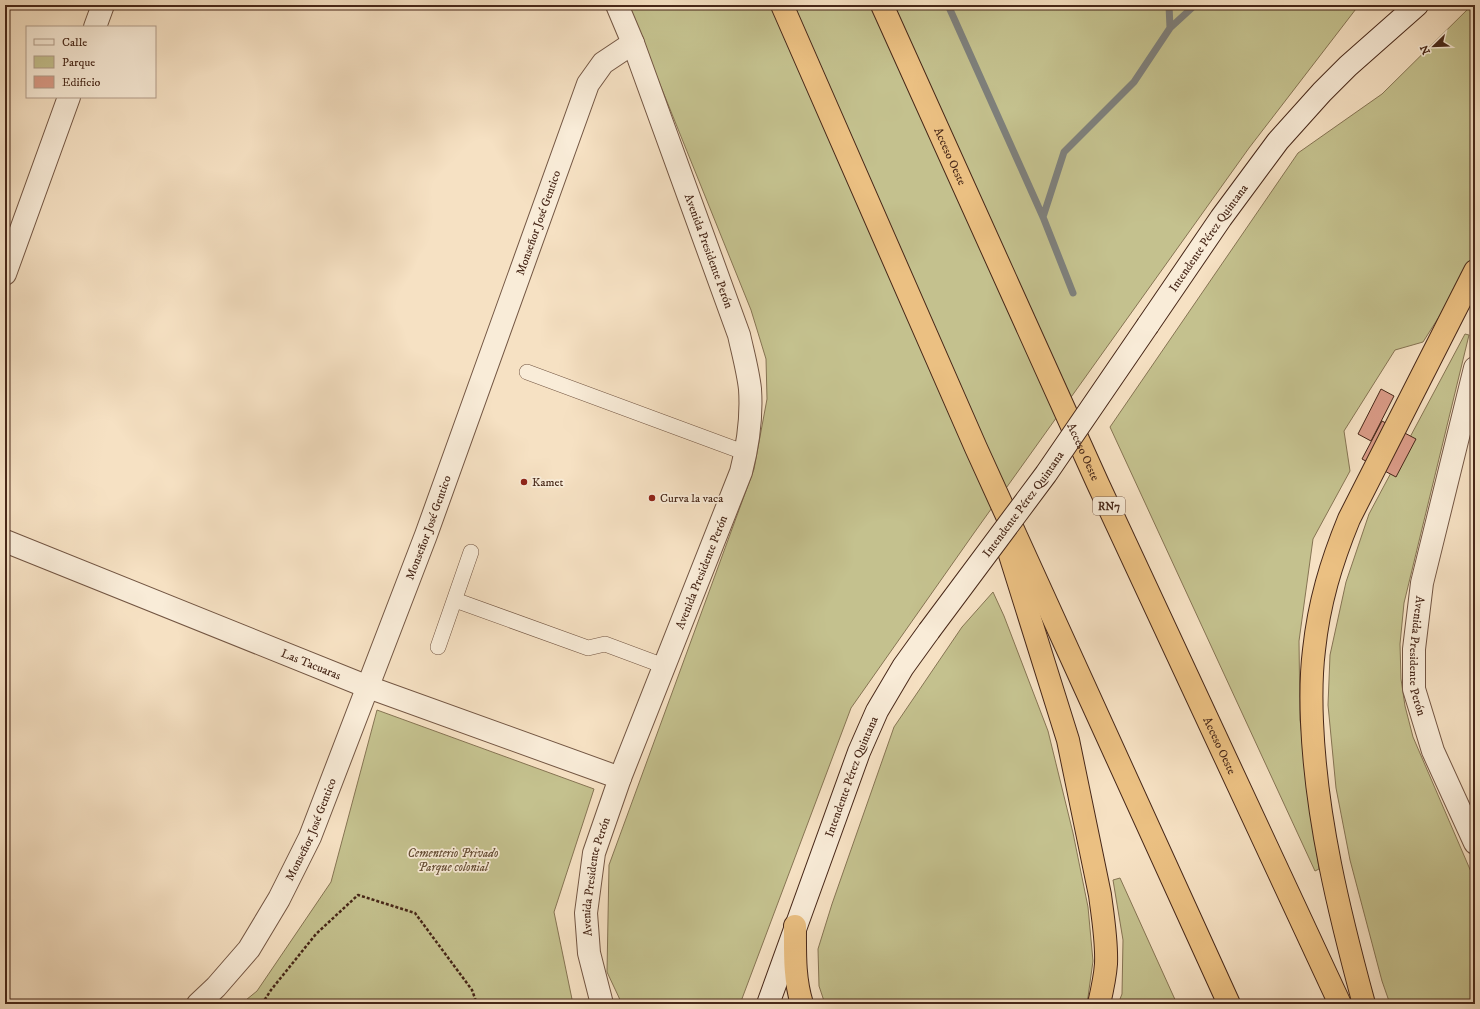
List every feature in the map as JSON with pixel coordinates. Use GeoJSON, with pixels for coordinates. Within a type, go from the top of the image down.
{"type":"FeatureCollection","features":[{"type":"Feature","properties":{"kind":"highway"},"geometry":{"type":"LineString","coordinates":[[782,5],[976,448],[1228,1004]]}},
{"type":"Feature","properties":{"kind":"highway","name":"Acceso Oeste"},"geometry":{"type":"LineString","coordinates":[[882,5],[1098,484],[1340,1004]]}},
{"type":"Feature","properties":{"kind":"highway"},"geometry":{"type":"LineString","coordinates":[[1364,1004],[1340,910],[1324,828],[1313,751],[1311,683],[1319,613],[1335,553],[1346,526],[1475,271]]}},
{"type":"Feature","properties":{"kind":"highway"},"geometry":{"type":"LineString","coordinates":[[976,448],[1068,740],[1103,916],[1106,964],[1104,984],[1099,1004]]}},
{"type":"Feature","properties":{"kind":"highway"},"geometry":{"type":"LineString","coordinates":[[795,926],[796,977],[802,1004]]}},
{"type":"Feature","properties":{"kind":"street"},"geometry":{"type":"LineString","coordinates":[[95,26],[103,5]]}},
{"type":"Feature","properties":{"kind":"street","name":"Avenida Presidente Perón"},"geometry":{"type":"LineString","coordinates":[[602,1004],[589,953],[586,913],[594,853],[620,778],[741,472],[746,453],[750,423],[750,389],[747,368],[739,335],[633,43],[617,5]]}},
{"type":"Feature","properties":{"kind":"street"},"geometry":{"type":"LineString","coordinates":[[1375,42],[1392,5]]}},
{"type":"Feature","properties":{"kind":"street","name":"Intendente Pérez Quintana"},"geometry":{"type":"LineString","coordinates":[[768,1004],[858,752],[877,711],[903,667],[928,631],[1046,474],[1221,218],[1278,141],[1322,92],[1417,5]]}},
{"type":"Feature","properties":{"kind":"street","name":"Monseñor José Gentico"},"geometry":{"type":"LineString","coordinates":[[198,1004],[216,987],[249,949],[279,899],[310,837],[426,535],[588,84],[603,63],[633,43]]}},
{"type":"Feature","properties":{"kind":"street"},"geometry":{"type":"LineString","coordinates":[[5,274],[70,98]]}},
{"type":"Feature","properties":{"kind":"street","name":"Avenida Presidente Perón"},"geometry":{"type":"LineString","coordinates":[[1475,368],[1422,583],[1414,649],[1414,689],[1433,751],[1475,843]]}},
{"type":"Feature","properties":{"kind":"street","name":"Las Tacuaras"},"geometry":{"type":"LineString","coordinates":[[5,541],[368,687],[620,778]]}},
{"type":"Feature","properties":{"kind":"lane"},"geometry":{"type":"LineString","coordinates":[[527,372],[746,453]]}},
{"type":"Feature","properties":{"kind":"lane"},"geometry":{"type":"LineString","coordinates":[[438,648],[471,552]]}},
{"type":"Feature","properties":{"kind":"lane"},"geometry":{"type":"LineString","coordinates":[[455,600],[588,648],[605,644],[664,666]]}},
{"type":"Feature","properties":{"kind":"path"},"geometry":{"type":"LineString","coordinates":[[262,1004],[271,990],[316,934],[358,895],[415,913],[472,990],[477,1004]]}},
{"type":"Feature","properties":{"kind":"green space"},"geometry":{"type":"Polygon","coordinates":[[[628,5],[1359,5],[1249,148],[851,708],[740,1004],[622,1004],[607,972],[609,865],[754,469],[767,399],[766,359],[751,310],[628,5]]]}},
{"type":"Feature","properties":{"kind":"green space"},"geometry":{"type":"Polygon","coordinates":[[[1472,5],[1475,5],[1475,260],[1423,342],[1395,350],[1344,431],[1350,471],[1313,539],[1299,641],[1300,720],[1319,869],[1315,871],[1110,427],[1298,153],[1382,94],[1472,5]]]}},
{"type":"Feature","properties":{"kind":"green space"},"geometry":{"type":"Polygon","coordinates":[[[1465,334],[1469,335],[1404,603],[1400,644],[1401,679],[1405,706],[1413,737],[1475,881],[1475,1004],[1390,1004],[1382,981],[1350,860],[1336,788],[1328,705],[1330,655],[1346,582],[1369,514],[1465,334]]]}},
{"type":"Feature","properties":{"kind":"green space"},"geometry":{"type":"Polygon","coordinates":[[[993,592],[1004,616],[1048,731],[1073,833],[1088,907],[1093,961],[1086,1004],[825,1004],[819,986],[818,949],[832,904],[894,727],[962,627],[993,592]]]}},
{"type":"Feature","properties":{"kind":"green space","name":"Cementerio Privado Parque colonial"},"geometry":{"type":"Polygon","coordinates":[[[377,710],[594,789],[554,912],[573,1004],[241,1004],[257,991],[331,882],[377,710]]]}},
{"type":"Feature","properties":{"kind":"green space"},"geometry":{"type":"Polygon","coordinates":[[[1120,878],[1177,1004],[1118,1004],[1122,994],[1123,940],[1113,880],[1120,878]]]}},
{"type":"Feature","properties":{"kind":"building"},"geometry":{"type":"Polygon","coordinates":[[[1381,389],[1394,396],[1371,441],[1358,434],[1381,389]]]}},
{"type":"Feature","properties":{"kind":"building"},"geometry":{"type":"Polygon","coordinates":[[[1382,421],[1416,439],[1396,477],[1362,459],[1382,421]]]}},
{"type":"Feature","properties":{"kind":"waterway"},"geometry":{"type":"LineString","coordinates":[[948,5],[1043,217],[1073,293]]}},
{"type":"Feature","properties":{"kind":"waterway"},"geometry":{"type":"LineString","coordinates":[[1043,217],[1064,152],[1134,82],[1170,28],[1169,5]]}},
{"type":"Feature","properties":{"kind":"waterway"},"geometry":{"type":"LineString","coordinates":[[1170,28],[1195,5]]}},
{"type":"Feature","properties":{"kind":"place","name":"Kamet"},"geometry":{"type":"Point","coordinates":[524,482]}},
{"type":"Feature","properties":{"kind":"place","name":"Curva la vaca"},"geometry":{"type":"Point","coordinates":[652,498]}}]}
